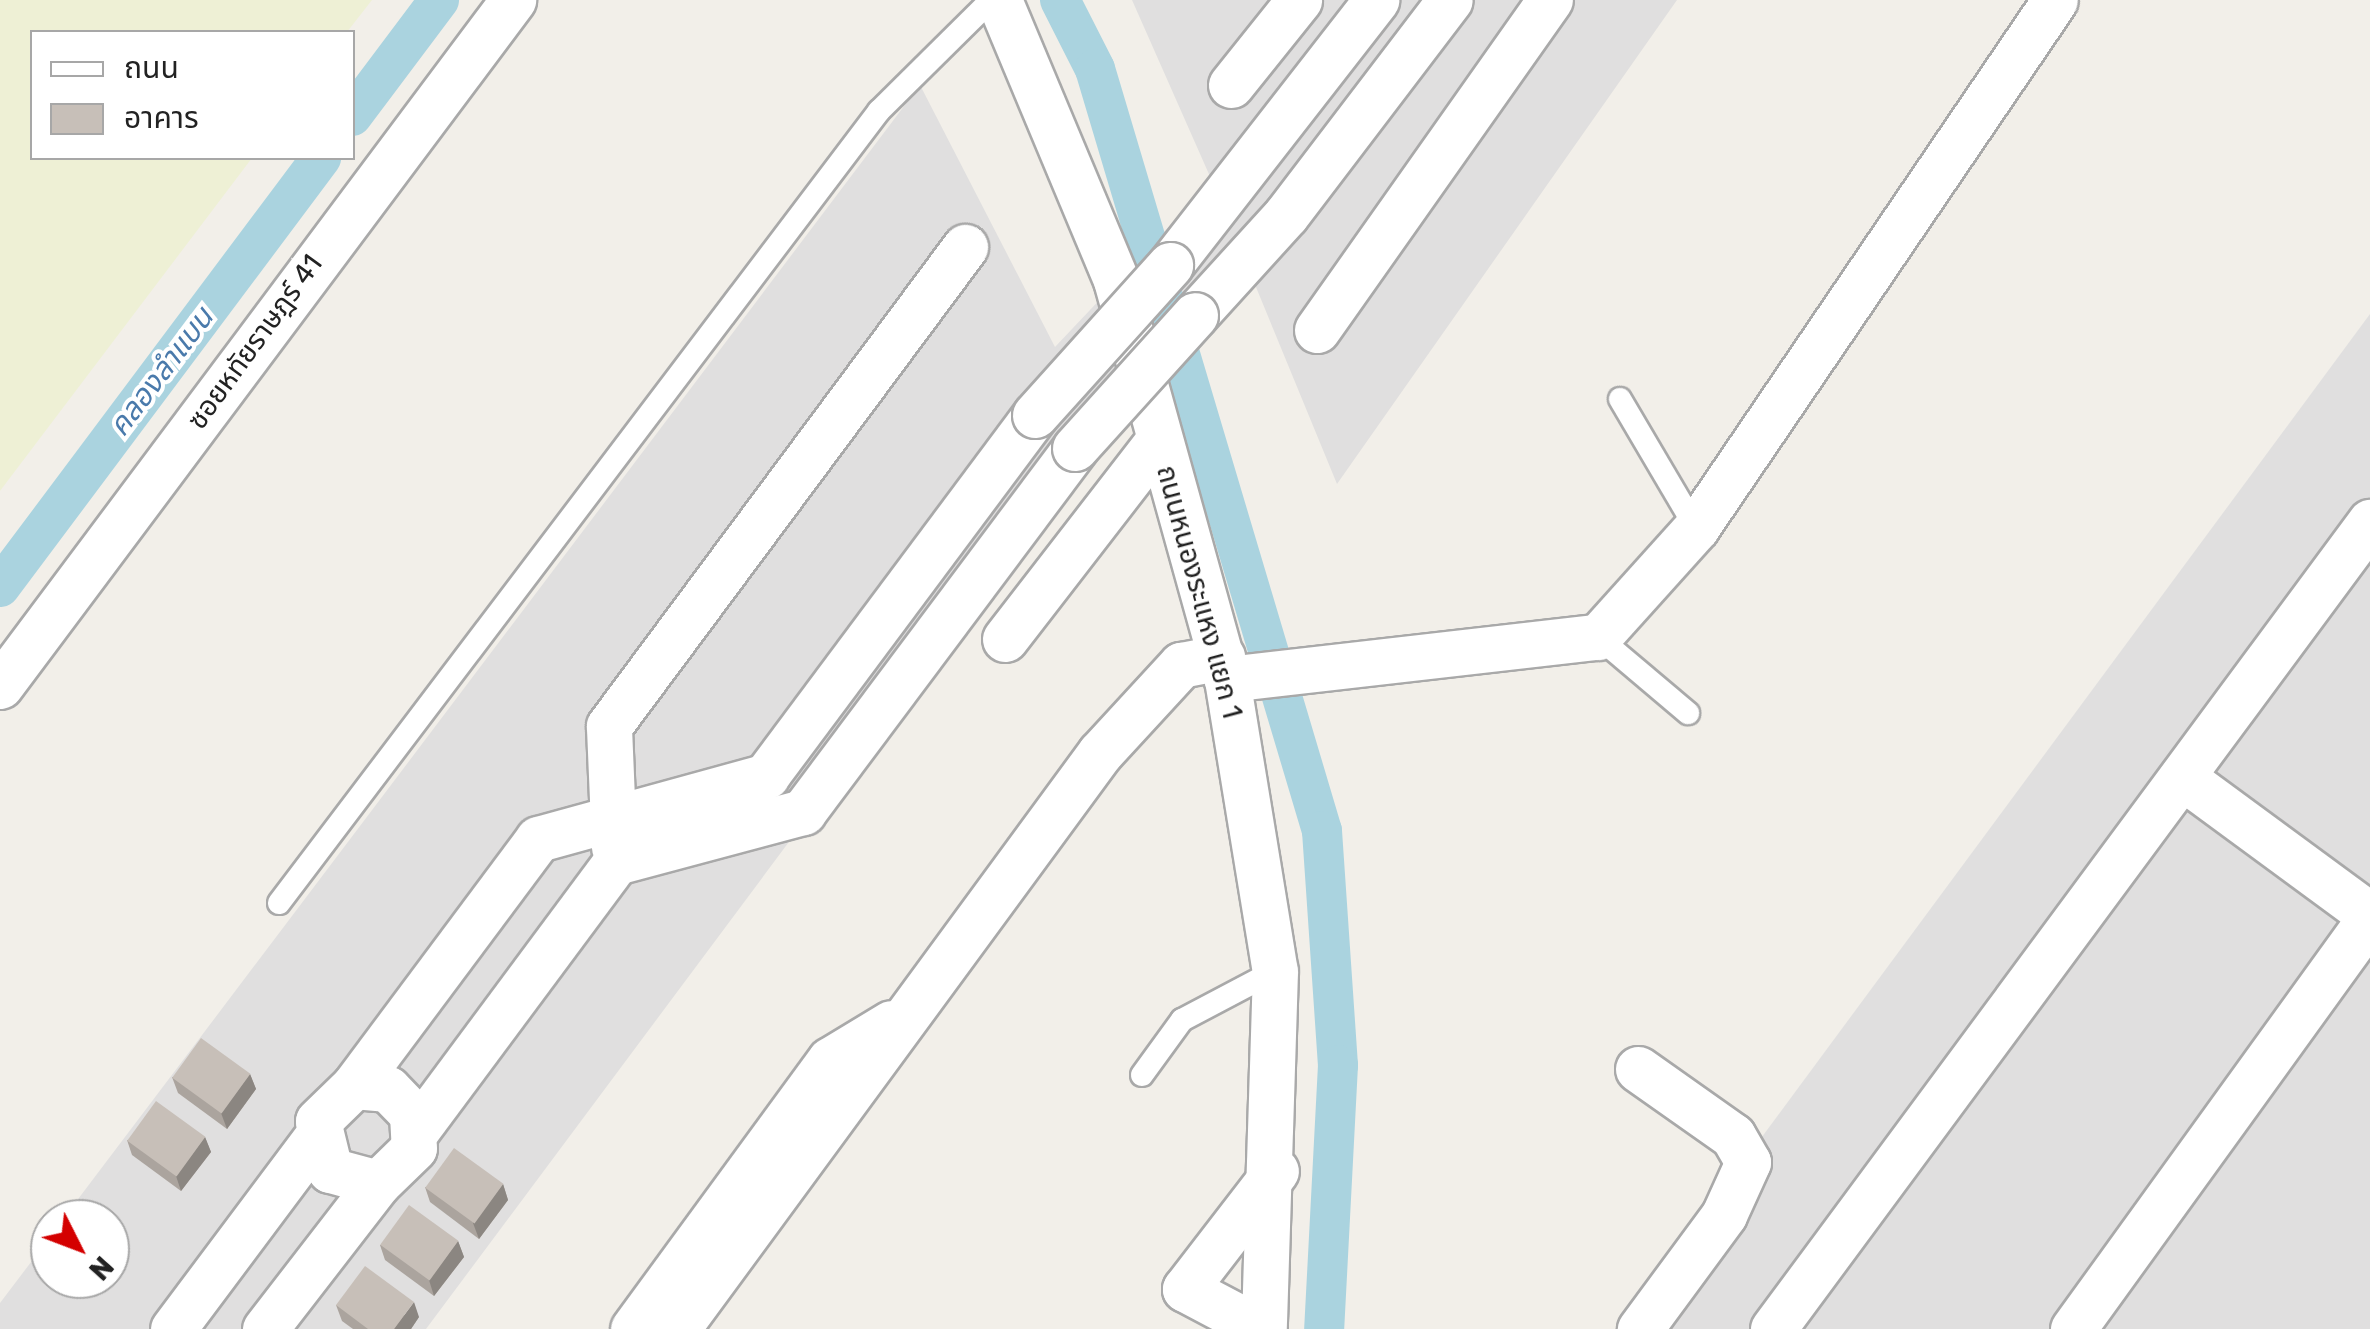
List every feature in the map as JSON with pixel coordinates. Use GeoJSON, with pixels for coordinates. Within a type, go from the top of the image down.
{"type":"FeatureCollection","features":[{"type":"Feature","properties":{"kind":"street","name":"ซอยหทัยราษฎร์ 41"},"geometry":{"type":"LineString","coordinates":[[0,686],[513,0]]}},
{"type":"Feature","properties":{"kind":"street","name":"ถนนหนองระแหง แยก 1"},"geometry":{"type":"LineString","coordinates":[[1000,0],[1116,280],[1224,668],[1275,971],[1276,1171],[1263,1329]]}},
{"type":"Feature","properties":{"kind":"street"},"geometry":{"type":"LineString","coordinates":[[1231,85],[1299,0]]}},
{"type":"Feature","properties":{"kind":"street"},"geometry":{"type":"LineString","coordinates":[[173,1329],[316,1138],[326,1106],[354,1086],[538,839],[766,776],[1034,415],[1170,265],[1376,0]]}},
{"type":"Feature","properties":{"kind":"street"},"geometry":{"type":"LineString","coordinates":[[265,1329],[378,1183],[406,1164],[416,1131],[616,862],[804,812],[1075,448],[1286,214],[1450,0]]}},
{"type":"Feature","properties":{"kind":"street"},"geometry":{"type":"LineString","coordinates":[[1317,330],[1550,0]]}},
{"type":"Feature","properties":{"kind":"street"},"geometry":{"type":"LineString","coordinates":[[677,1329],[902,1019],[1157,688],[1181,665],[1277,675],[1598,637],[1696,528],[2055,0]]}},
{"type":"Feature","properties":{"kind":"street"},"geometry":{"type":"LineString","coordinates":[[616,862],[609,818],[610,726],[965,247]]}},
{"type":"Feature","properties":{"kind":"street"},"geometry":{"type":"LineString","coordinates":[[1005,639],[1158,441]]}},
{"type":"Feature","properties":{"kind":"street"},"geometry":{"type":"LineString","coordinates":[[1773,1329],[2370,522]]}},
{"type":"Feature","properties":{"kind":"street"},"geometry":{"type":"LineString","coordinates":[[2073,1329],[2370,916],[2182,777]]}},
{"type":"Feature","properties":{"kind":"street"},"geometry":{"type":"LineString","coordinates":[[633,1329],[830,1060],[902,1019]]}},
{"type":"Feature","properties":{"kind":"street"},"geometry":{"type":"LineString","coordinates":[[1638,1069],[1733,1136],[1748,1162],[1715,1230],[1640,1329]]}},
{"type":"Feature","properties":{"kind":"street"},"geometry":{"type":"LineString","coordinates":[[354,1086],[388,1089],[416,1131]]}},
{"type":"Feature","properties":{"kind":"street"},"geometry":{"type":"LineString","coordinates":[[316,1138],[330,1170],[378,1183]]}},
{"type":"Feature","properties":{"kind":"street"},"geometry":{"type":"LineString","coordinates":[[1263,1329],[1186,1289],[1276,1171]]}},
{"type":"Feature","properties":{"kind":"lane"},"geometry":{"type":"LineString","coordinates":[[279,903],[880,111],[991,0]]}},
{"type":"Feature","properties":{"kind":"lane"},"geometry":{"type":"LineString","coordinates":[[1620,399],[1696,528]]}},
{"type":"Feature","properties":{"kind":"lane"},"geometry":{"type":"LineString","coordinates":[[1598,637],[1688,712]]}},
{"type":"Feature","properties":{"kind":"lane"},"geometry":{"type":"LineString","coordinates":[[1142,1075],[1182,1020],[1275,971]]}},
{"type":"Feature","properties":{"kind":"shaded area"},"geometry":{"type":"Polygon","coordinates":[[[1132,0],[1677,0],[1337,484],[1251,275],[1075,458],[426,1329],[0,1329],[0,1303],[30,1263],[30,1299],[130,1299],[130,1199],[78,1199],[920,85],[1055,347],[1212,181],[1132,0]]]}},
{"type":"Feature","properties":{"kind":"shaded area"},"geometry":{"type":"Polygon","coordinates":[[[2370,314],[2370,1329],[1620,1329],[2370,314]]]}},
{"type":"Feature","properties":{"kind":"green space"},"geometry":{"type":"Polygon","coordinates":[[[0,0],[372,0],[349,30],[30,30],[30,160],[250,160],[0,491],[0,0]]]}},
{"type":"Feature","properties":{"kind":"building"},"geometry":{"type":"Polygon","coordinates":[[[201,1038],[250,1074],[222,1113],[172,1078],[201,1038]]]}},
{"type":"Feature","properties":{"kind":"building"},"geometry":{"type":"Polygon","coordinates":[[[156,1101],[205,1137],[177,1176],[127,1141],[156,1101]]]}},
{"type":"Feature","properties":{"kind":"building"},"geometry":{"type":"Polygon","coordinates":[[[454,1148],[503,1184],[475,1223],[425,1188],[454,1148]]]}},
{"type":"Feature","properties":{"kind":"building"},"geometry":{"type":"Polygon","coordinates":[[[409,1205],[458,1241],[430,1280],[380,1245],[409,1205]]]}},
{"type":"Feature","properties":{"kind":"building"},"geometry":{"type":"Polygon","coordinates":[[[365,1266],[414,1302],[394,1329],[368,1329],[336,1305],[365,1266]]]}},
{"type":"Feature","properties":{"kind":"waterway","name":"คลองลำแบน"},"geometry":{"type":"LineString","coordinates":[[355,112],[439,0]]}},
{"type":"Feature","properties":{"kind":"waterway"},"geometry":{"type":"LineString","coordinates":[[1060,0],[1095,69],[1322,831],[1338,1065],[1324,1329]]}},
{"type":"Feature","properties":{"kind":"waterway","name":"คลองลำแบน"},"geometry":{"type":"LineString","coordinates":[[0,587],[320,160]]}}]}
